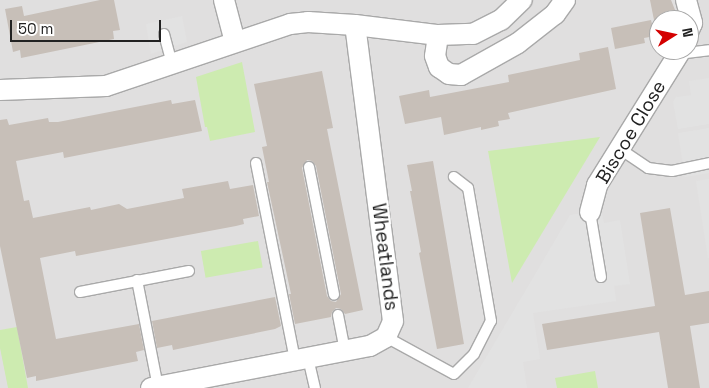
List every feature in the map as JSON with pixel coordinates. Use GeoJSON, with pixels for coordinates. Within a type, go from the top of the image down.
{"type":"FeatureCollection","features":[{"type":"Feature","properties":{"kind":"street"},"geometry":{"type":"LineString","coordinates":[[224,0],[236,42]]}},
{"type":"Feature","properties":{"kind":"street"},"geometry":{"type":"LineString","coordinates":[[1,86],[106,86],[290,24],[308,22],[356,25],[438,35],[473,34],[501,20],[522,0]]}},
{"type":"Feature","properties":{"kind":"street"},"geometry":{"type":"LineString","coordinates":[[438,35],[435,56],[439,67],[449,74],[461,75],[518,43],[555,14],[565,0]]}},
{"type":"Feature","properties":{"kind":"street","name":"Wheatlands"},"geometry":{"type":"LineString","coordinates":[[154,387],[370,346],[386,337],[393,321],[356,25]]}},
{"type":"Feature","properties":{"kind":"street","name":"Biscoe Close"},"geometry":{"type":"LineString","coordinates":[[590,212],[597,185],[675,60]]}},
{"type":"Feature","properties":{"kind":"lane"},"geometry":{"type":"LineString","coordinates":[[164,34],[172,63]]}},
{"type":"Feature","properties":{"kind":"lane"},"geometry":{"type":"LineString","coordinates":[[620,149],[648,168],[672,170],[709,163]]}},
{"type":"Feature","properties":{"kind":"lane"},"geometry":{"type":"LineString","coordinates":[[256,163],[302,359],[315,388]]}},
{"type":"Feature","properties":{"kind":"lane"},"geometry":{"type":"LineString","coordinates":[[309,166],[334,295]]}},
{"type":"Feature","properties":{"kind":"lane"},"geometry":{"type":"LineString","coordinates":[[386,337],[454,374],[474,354],[491,321],[468,188],[454,177]]}},
{"type":"Feature","properties":{"kind":"lane","name":"Biscoe Close"},"geometry":{"type":"LineString","coordinates":[[590,212],[601,277]]}},
{"type":"Feature","properties":{"kind":"lane"},"geometry":{"type":"LineString","coordinates":[[80,292],[189,271]]}},
{"type":"Feature","properties":{"kind":"lane"},"geometry":{"type":"LineString","coordinates":[[138,280],[154,387]]}},
{"type":"Feature","properties":{"kind":"lane"},"geometry":{"type":"LineString","coordinates":[[338,315],[345,351]]}},
{"type":"Feature","properties":{"kind":"shaded area"},"geometry":{"type":"Polygon","coordinates":[[[0,0],[709,0],[709,388],[0,388],[0,0]]]}},
{"type":"Feature","properties":{"kind":"shaded area"},"geometry":{"type":"Polygon","coordinates":[[[182,16],[187,42],[151,54],[146,24],[182,16]]]}},
{"type":"Feature","properties":{"kind":"shaded area"},"geometry":{"type":"Polygon","coordinates":[[[709,78],[709,124],[678,129],[673,102],[676,97],[691,95],[689,81],[709,78]]]}},
{"type":"Feature","properties":{"kind":"shaded area"},"geometry":{"type":"Polygon","coordinates":[[[709,128],[709,173],[685,177],[678,133],[709,128]]]}},
{"type":"Feature","properties":{"kind":"shaded area"},"geometry":{"type":"Polygon","coordinates":[[[709,179],[709,258],[708,258],[696,181],[709,179]]]}},
{"type":"Feature","properties":{"kind":"shaded area"},"geometry":{"type":"Polygon","coordinates":[[[601,210],[604,223],[620,220],[630,284],[614,286],[616,301],[533,313],[540,359],[523,362],[527,388],[468,388],[570,215],[601,210]]]}},
{"type":"Feature","properties":{"kind":"green space"},"geometry":{"type":"Polygon","coordinates":[[[242,62],[255,132],[210,141],[207,127],[205,127],[196,77],[242,62]]]}},
{"type":"Feature","properties":{"kind":"green space"},"geometry":{"type":"Polygon","coordinates":[[[600,137],[512,283],[488,151],[600,137]]]}},
{"type":"Feature","properties":{"kind":"green space"},"geometry":{"type":"Polygon","coordinates":[[[258,241],[263,268],[206,278],[201,251],[258,241]]]}},
{"type":"Feature","properties":{"kind":"green space"},"geometry":{"type":"Polygon","coordinates":[[[17,327],[28,388],[8,388],[0,348],[0,330],[17,327]]]}},
{"type":"Feature","properties":{"kind":"green space"},"geometry":{"type":"Polygon","coordinates":[[[595,371],[598,388],[557,388],[555,378],[595,371]]]}},
{"type":"Feature","properties":{"kind":"building"},"geometry":{"type":"Polygon","coordinates":[[[100,0],[114,0],[120,30],[113,31],[114,39],[21,58],[20,50],[13,52],[5,9],[22,6],[24,16],[100,0]]]}},
{"type":"Feature","properties":{"kind":"building"},"geometry":{"type":"Polygon","coordinates":[[[650,0],[671,0],[675,10],[652,10],[650,0]]]}},
{"type":"Feature","properties":{"kind":"building"},"geometry":{"type":"Polygon","coordinates":[[[649,20],[649,37],[644,38],[645,43],[615,49],[611,28],[649,20]]]}},
{"type":"Feature","properties":{"kind":"building"},"geometry":{"type":"Polygon","coordinates":[[[608,47],[616,89],[508,113],[510,119],[498,121],[499,126],[481,130],[481,127],[444,135],[441,117],[405,124],[399,96],[429,90],[430,97],[509,82],[508,75],[580,60],[579,53],[608,47]]]}},
{"type":"Feature","properties":{"kind":"building"},"geometry":{"type":"Polygon","coordinates":[[[322,71],[333,128],[327,129],[363,310],[345,314],[341,309],[336,308],[332,312],[331,317],[295,324],[289,294],[291,294],[267,182],[269,182],[262,147],[267,146],[254,84],[322,71]],[[307,160],[302,168],[327,296],[331,301],[336,302],[341,294],[316,166],[312,161],[307,160]]]}},
{"type":"Feature","properties":{"kind":"building"},"geometry":{"type":"Polygon","coordinates":[[[171,100],[172,104],[195,100],[202,131],[64,158],[63,152],[16,161],[24,201],[29,200],[33,218],[90,207],[91,210],[119,204],[127,209],[184,198],[182,189],[228,181],[230,189],[253,185],[259,216],[243,219],[244,224],[236,226],[76,256],[75,251],[40,258],[56,339],[139,324],[144,350],[136,352],[138,361],[36,381],[36,376],[27,378],[0,246],[0,120],[7,119],[9,125],[48,118],[49,122],[58,122],[171,100]]]}},
{"type":"Feature","properties":{"kind":"building"},"geometry":{"type":"Polygon","coordinates":[[[433,161],[464,344],[437,349],[419,253],[421,252],[407,165],[433,161]]]}},
{"type":"Feature","properties":{"kind":"building"},"geometry":{"type":"Polygon","coordinates":[[[670,208],[685,295],[709,291],[709,323],[690,326],[700,388],[668,388],[659,332],[547,350],[542,324],[655,306],[640,213],[670,208]]]}},
{"type":"Feature","properties":{"kind":"building"},"geometry":{"type":"Polygon","coordinates":[[[275,297],[281,326],[275,329],[173,350],[172,345],[157,348],[152,321],[275,297]]]}}]}
